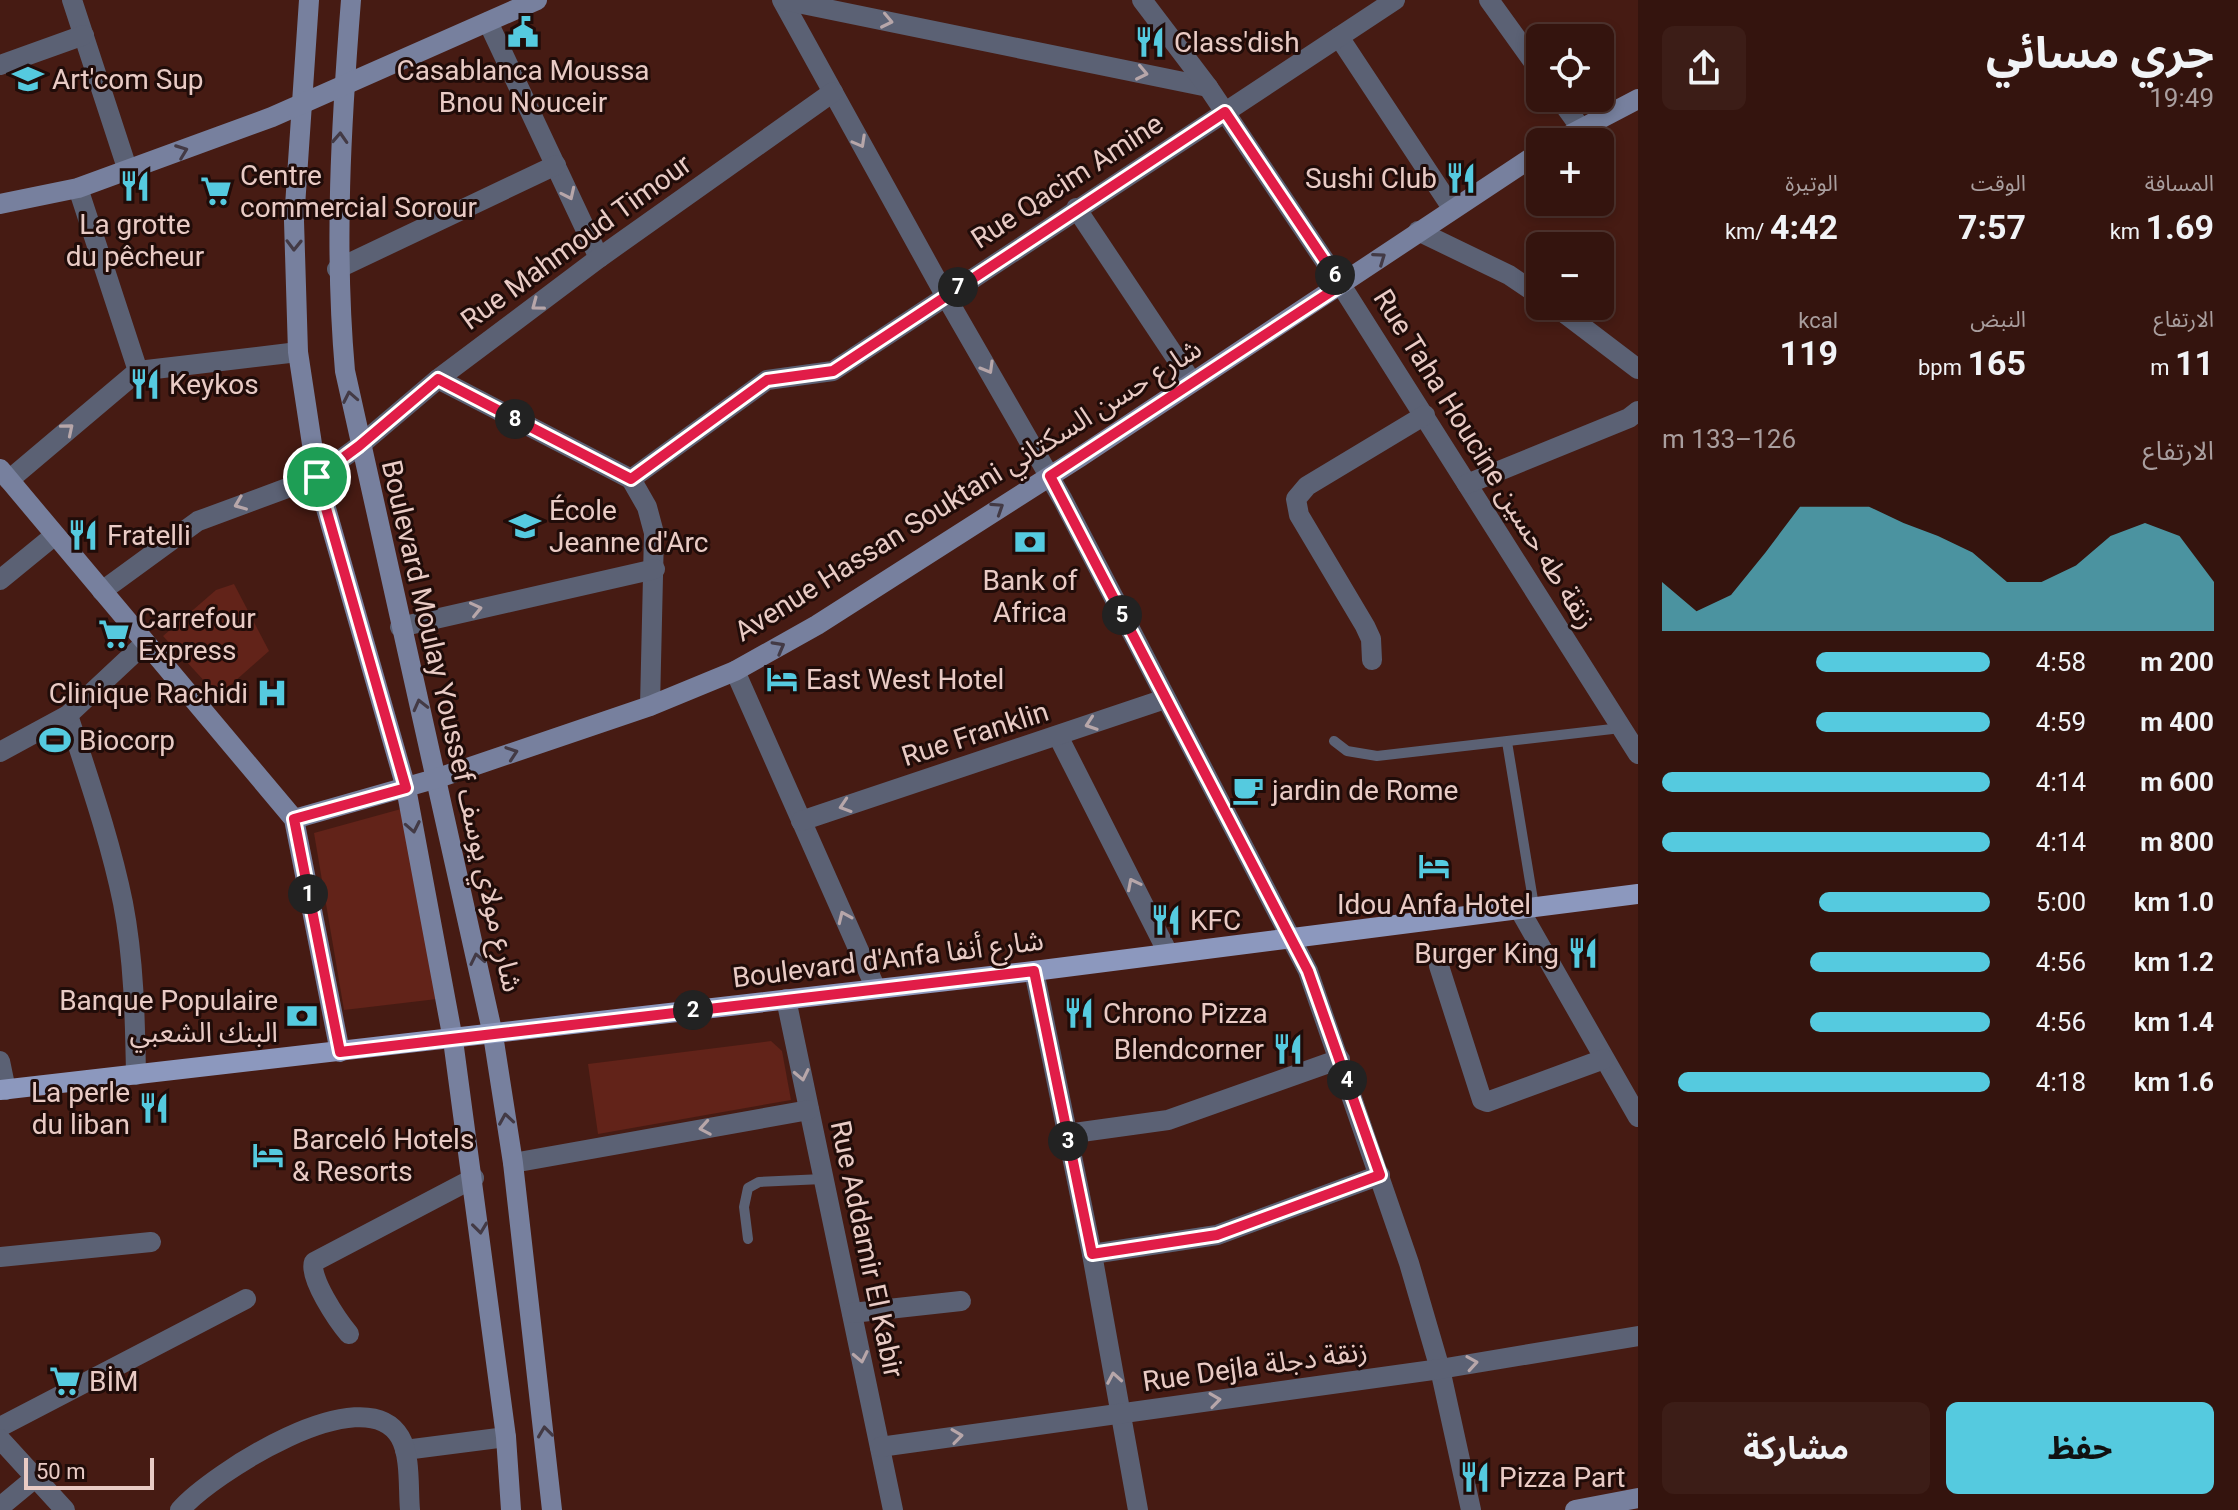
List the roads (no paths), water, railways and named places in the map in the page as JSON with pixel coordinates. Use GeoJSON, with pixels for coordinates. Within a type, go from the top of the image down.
{"type":"FeatureCollection","features":[{"type":"Feature","properties":{"kind":"main road","name":"Boulevard Moulay Youssef شارع مولاي يوسف"},"geometry":{"type":"LineString","coordinates":[[309,0],[293,264],[298,352],[317,477],[406,788],[453,1040],[474,1178],[506,1443],[511,1510]]}},
{"type":"Feature","properties":{"kind":"main road","name":"Boulevard Moulay Youssef شارع مولاي يوسف"},"geometry":{"type":"LineString","coordinates":[[351,0],[344,86],[337,269],[345,371],[359,446],[438,778],[493,1035],[513,1163],[552,1510]]}},
{"type":"Feature","properties":{"kind":"main road"},"geometry":{"type":"LineString","coordinates":[[0,204],[78,188],[272,117],[537,0]]}},
{"type":"Feature","properties":{"kind":"main road"},"geometry":{"type":"LineString","coordinates":[[1580,127],[1638,99]]}},
{"type":"Feature","properties":{"kind":"main road","name":"Avenue Hassan Souktani شارع حسن السكتاني"},"geometry":{"type":"LineString","coordinates":[[294,819],[438,778],[650,706],[735,671],[817,625],[1050,476],[1526,161]]}},
{"type":"Feature","properties":{"kind":"main road"},"geometry":{"type":"LineString","coordinates":[[4,474],[294,819],[340,1052]]}},
{"type":"Feature","properties":{"kind":"main road","name":"Boulevard d'Anfa شارع أنفا"},"geometry":{"type":"LineString","coordinates":[[3,1090],[1034,971],[1638,894]]}},
{"type":"Feature","properties":{"kind":"main road"},"geometry":{"type":"LineString","coordinates":[[1575,1510],[1638,1498]]}},
{"type":"Feature","properties":{"kind":"street"},"geometry":{"type":"LineString","coordinates":[[72,0],[128,171]]}},
{"type":"Feature","properties":{"kind":"street"},"geometry":{"type":"LineString","coordinates":[[783,0],[1208,87]]}},
{"type":"Feature","properties":{"kind":"street"},"geometry":{"type":"LineString","coordinates":[[783,0],[945,295],[1050,476],[1308,971],[1380,1175],[1440,1369],[1471,1510]]}},
{"type":"Feature","properties":{"kind":"street","name":"Rue Taha Houcine زنقة طه حسين"},"geometry":{"type":"LineString","coordinates":[[1142,0],[1208,87],[1341,285],[1638,754]]}},
{"type":"Feature","properties":{"kind":"street","name":"Rue Qacim Amine"},"geometry":{"type":"LineString","coordinates":[[631,479],[767,380],[785,375],[820,376],[833,371],[1395,0]]}},
{"type":"Feature","properties":{"kind":"street"},"geometry":{"type":"LineString","coordinates":[[1489,0],[1526,52]]}},
{"type":"Feature","properties":{"kind":"street"},"geometry":{"type":"LineString","coordinates":[[488,22],[599,258]]}},
{"type":"Feature","properties":{"kind":"street"},"geometry":{"type":"LineString","coordinates":[[0,65],[84,35]]}},
{"type":"Feature","properties":{"kind":"street"},"geometry":{"type":"LineString","coordinates":[[1339,37],[1452,208]]}},
{"type":"Feature","properties":{"kind":"street","name":"Rue Mahmoud Timour"},"geometry":{"type":"LineString","coordinates":[[102,591],[198,521],[317,477],[438,379],[599,258],[833,92]]}},
{"type":"Feature","properties":{"kind":"street"},"geometry":{"type":"LineString","coordinates":[[1569,112],[1580,127]]}},
{"type":"Feature","properties":{"kind":"street"},"geometry":{"type":"LineString","coordinates":[[337,269],[556,165]]}},
{"type":"Feature","properties":{"kind":"street"},"geometry":{"type":"LineString","coordinates":[[78,188],[138,371]]}},
{"type":"Feature","properties":{"kind":"street"},"geometry":{"type":"LineString","coordinates":[[1076,208],[1192,382]]}},
{"type":"Feature","properties":{"kind":"street"},"geometry":{"type":"LineString","coordinates":[[1418,231],[1509,275],[1526,287]]}},
{"type":"Feature","properties":{"kind":"street"},"geometry":{"type":"LineString","coordinates":[[1573,320],[1638,369]]}},
{"type":"Feature","properties":{"kind":"street"},"geometry":{"type":"LineString","coordinates":[[4,474],[138,371],[298,352]]}},
{"type":"Feature","properties":{"kind":"street"},"geometry":{"type":"LineString","coordinates":[[438,379],[631,479],[647,507],[654,533],[650,706]]}},
{"type":"Feature","properties":{"kind":"street"},"geometry":{"type":"LineString","coordinates":[[1467,484],[1629,418],[1638,411]]}},
{"type":"Feature","properties":{"kind":"street"},"geometry":{"type":"LineString","coordinates":[[1372,660],[1371,639],[1365,626],[1299,515],[1296,499],[1307,486],[1425,415]]}},
{"type":"Feature","properties":{"kind":"street"},"geometry":{"type":"LineString","coordinates":[[0,580],[55,535]]}},
{"type":"Feature","properties":{"kind":"street"},"geometry":{"type":"LineString","coordinates":[[400,627],[655,569]]}},
{"type":"Feature","properties":{"kind":"street"},"geometry":{"type":"LineString","coordinates":[[0,752],[68,715],[145,643]]}},
{"type":"Feature","properties":{"kind":"street"},"geometry":{"type":"LineString","coordinates":[[735,671],[876,989]]}},
{"type":"Feature","properties":{"kind":"street","name":"Rue Franklin"},"geometry":{"type":"LineString","coordinates":[[801,821],[1165,699]]}},
{"type":"Feature","properties":{"kind":"street"},"geometry":{"type":"LineString","coordinates":[[68,715],[111,851],[124,907],[133,986],[136,1075]]}},
{"type":"Feature","properties":{"kind":"street"},"geometry":{"type":"LineString","coordinates":[[1058,736],[1168,953]]}},
{"type":"Feature","properties":{"kind":"street"},"geometry":{"type":"LineString","coordinates":[[1526,906],[1604,1059],[1636,1109]]}},
{"type":"Feature","properties":{"kind":"street"},"geometry":{"type":"LineString","coordinates":[[1439,966],[1482,1100],[1487,1102],[1604,1059]]}},
{"type":"Feature","properties":{"kind":"street"},"geometry":{"type":"LineString","coordinates":[[1034,971],[1092,1254],[1138,1510]]}},
{"type":"Feature","properties":{"kind":"street","name":"Rue Addamir El Kabir"},"geometry":{"type":"LineString","coordinates":[[786,999],[893,1510]]}},
{"type":"Feature","properties":{"kind":"street"},"geometry":{"type":"LineString","coordinates":[[1067,1134],[1168,1120],[1340,1059]]}},
{"type":"Feature","properties":{"kind":"street"},"geometry":{"type":"LineString","coordinates":[[0,1061],[3,1090]]}},
{"type":"Feature","properties":{"kind":"street"},"geometry":{"type":"LineString","coordinates":[[513,1163],[809,1110]]}},
{"type":"Feature","properties":{"kind":"street"},"geometry":{"type":"LineString","coordinates":[[1092,1254],[1217,1235],[1380,1175]]}},
{"type":"Feature","properties":{"kind":"street"},"geometry":{"type":"LineString","coordinates":[[349,1334],[338,1321],[313,1273],[314,1262],[474,1178]]}},
{"type":"Feature","properties":{"kind":"street"},"geometry":{"type":"LineString","coordinates":[[0,1257],[151,1242]]}},
{"type":"Feature","properties":{"kind":"street"},"geometry":{"type":"LineString","coordinates":[[0,1427],[246,1299]]}},
{"type":"Feature","properties":{"kind":"street"},"geometry":{"type":"LineString","coordinates":[[852,1313],[961,1301]]}},
{"type":"Feature","properties":{"kind":"street","name":"Rue Dejla زنقة دجلة"},"geometry":{"type":"LineString","coordinates":[[880,1447],[1440,1369],[1638,1336]]}},
{"type":"Feature","properties":{"kind":"street"},"geometry":{"type":"LineString","coordinates":[[180,1510],[196,1491],[230,1467],[311,1427],[366,1419],[390,1427],[400,1436],[406,1457],[410,1510]]}},
{"type":"Feature","properties":{"kind":"street"},"geometry":{"type":"LineString","coordinates":[[0,1439],[65,1510]]}},
{"type":"Feature","properties":{"kind":"street"},"geometry":{"type":"LineString","coordinates":[[406,1457],[506,1443]]}},
{"type":"Feature","properties":{"kind":"street"},"geometry":{"type":"LineString","coordinates":[[0,1507],[35,1478]]}},
{"type":"Feature","properties":{"kind":"lane"},"geometry":{"type":"LineString","coordinates":[[1334,741],[1347,751],[1377,756],[1622,728]]}},
{"type":"Feature","properties":{"kind":"lane"},"geometry":{"type":"LineString","coordinates":[[1507,742],[1526,906]]}},
{"type":"Feature","properties":{"kind":"lane"},"geometry":{"type":"LineString","coordinates":[[748,1239],[744,1207],[748,1188],[759,1182],[823,1179]]}},
{"type":"Feature","properties":{"kind":"place","name":"Casablanca Moussa Bnou Nouceir"},"geometry":{"type":"Point","coordinates":[523,32]}},
{"type":"Feature","properties":{"kind":"place","name":"Class'dish"},"geometry":{"type":"Point","coordinates":[1150,42]}},
{"type":"Feature","properties":{"kind":"place","name":"Art'com Sup"},"geometry":{"type":"Point","coordinates":[28,79]}},
{"type":"Feature","properties":{"kind":"place","name":"Sushi Club"},"geometry":{"type":"Point","coordinates":[1461,178]}},
{"type":"Feature","properties":{"kind":"place","name":"La grotte du pêcheur"},"geometry":{"type":"Point","coordinates":[135,186]}},
{"type":"Feature","properties":{"kind":"place","name":"Centre commercial Sorour"},"geometry":{"type":"Point","coordinates":[216,191]}},
{"type":"Feature","properties":{"kind":"place","name":"Keykos"},"geometry":{"type":"Point","coordinates":[145,384]}},
{"type":"Feature","properties":{"kind":"place","name":"École Jeanne d'Arc"},"geometry":{"type":"Point","coordinates":[525,526]}},
{"type":"Feature","properties":{"kind":"place","name":"Fratelli"},"geometry":{"type":"Point","coordinates":[83,535]}},
{"type":"Feature","properties":{"kind":"place","name":"Bank of Africa"},"geometry":{"type":"Point","coordinates":[1030,542]}},
{"type":"Feature","properties":{"kind":"place","name":"Carrefour Express"},"geometry":{"type":"Point","coordinates":[114,634]}},
{"type":"Feature","properties":{"kind":"place","name":"East West Hotel"},"geometry":{"type":"Point","coordinates":[782,679]}},
{"type":"Feature","properties":{"kind":"place","name":"Clinique Rachidi"},"geometry":{"type":"Point","coordinates":[272,693]}},
{"type":"Feature","properties":{"kind":"place","name":"Biocorp"},"geometry":{"type":"Point","coordinates":[55,740]}},
{"type":"Feature","properties":{"kind":"place","name":"jardin de Rome"},"geometry":{"type":"Point","coordinates":[1248,790]}},
{"type":"Feature","properties":{"kind":"place","name":"Idou Anfa Hotel"},"geometry":{"type":"Point","coordinates":[1434,866]}},
{"type":"Feature","properties":{"kind":"place","name":"KFC"},"geometry":{"type":"Point","coordinates":[1166,920]}},
{"type":"Feature","properties":{"kind":"place","name":"Burger King"},"geometry":{"type":"Point","coordinates":[1583,953]}},
{"type":"Feature","properties":{"kind":"place","name":"Chrono Pizza"},"geometry":{"type":"Point","coordinates":[1079,1013]}},
{"type":"Feature","properties":{"kind":"place","name":"Banque Populaire البنك الشعبي"},"geometry":{"type":"Point","coordinates":[302,1016]}},
{"type":"Feature","properties":{"kind":"place","name":"Blendcorner"},"geometry":{"type":"Point","coordinates":[1288,1049]}},
{"type":"Feature","properties":{"kind":"place","name":"La perle du liban"},"geometry":{"type":"Point","coordinates":[154,1108]}},
{"type":"Feature","properties":{"kind":"place","name":"Barceló Hotels & Resorts"},"geometry":{"type":"Point","coordinates":[268,1155]}},
{"type":"Feature","properties":{"kind":"place","name":"BİM"},"geometry":{"type":"Point","coordinates":[65,1381]}},
{"type":"Feature","properties":{"kind":"place","name":"Pizza Part"},"geometry":{"type":"Point","coordinates":[1475,1477]}}]}
